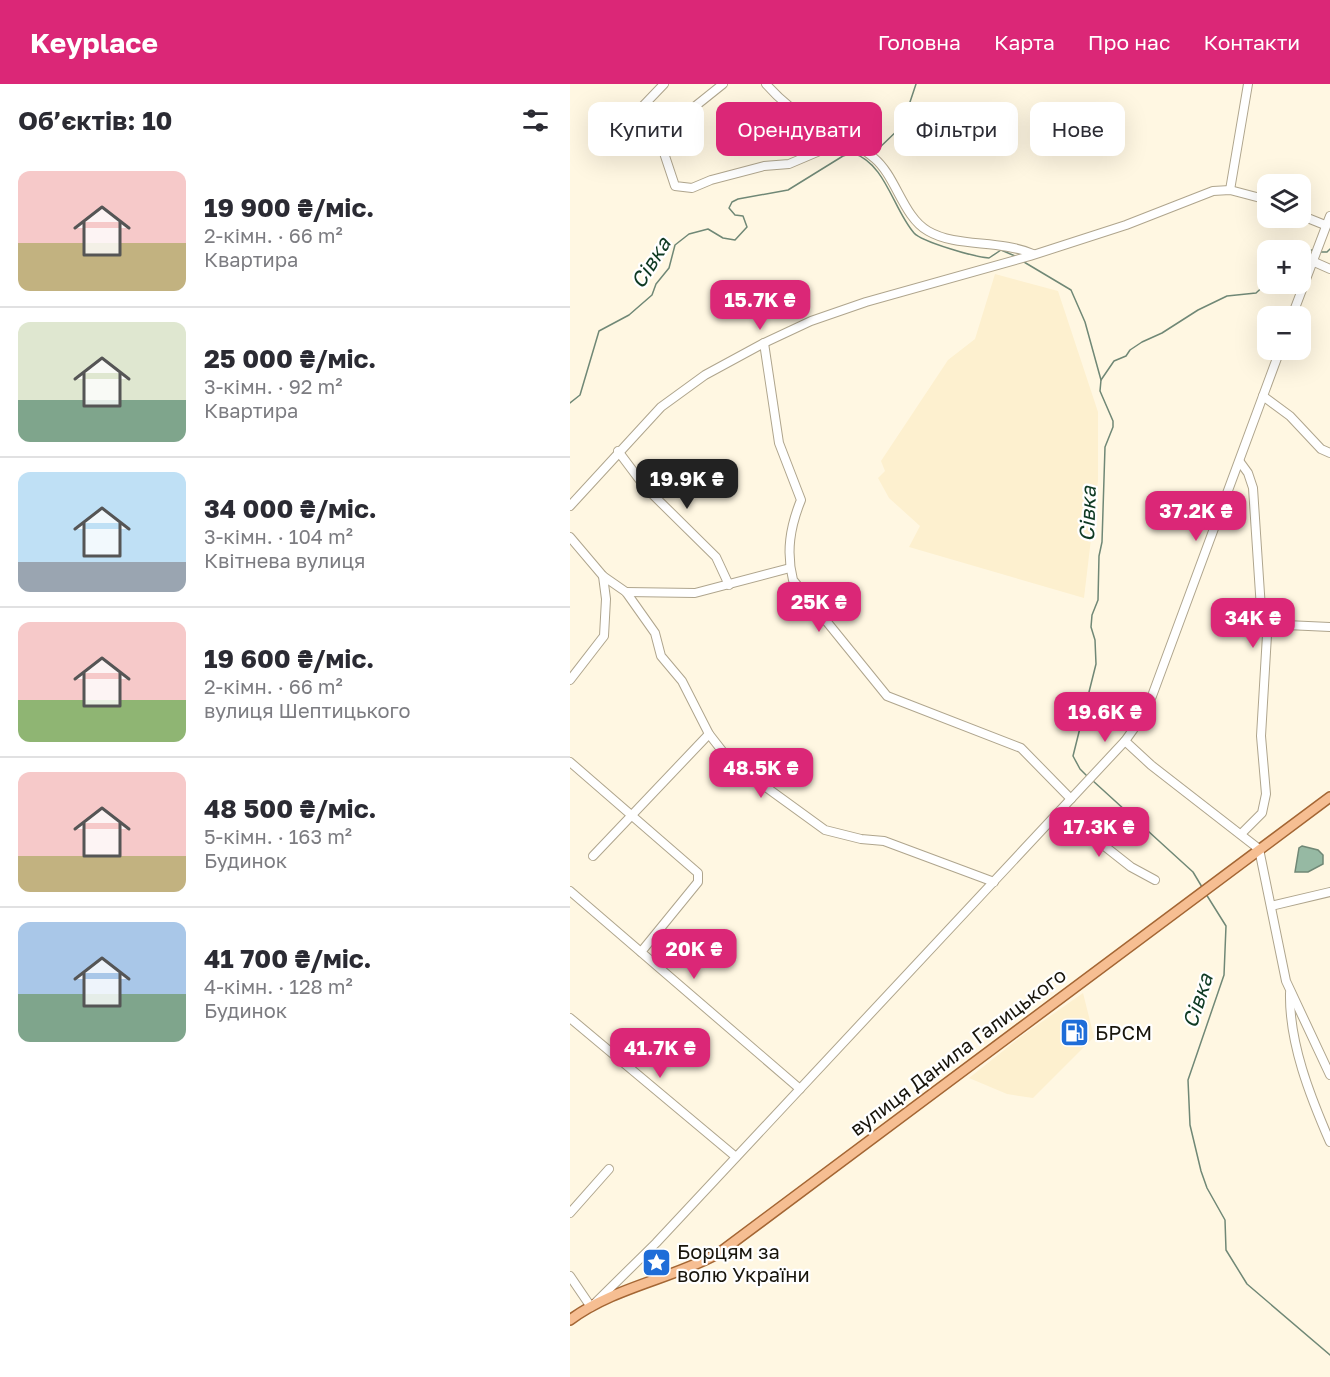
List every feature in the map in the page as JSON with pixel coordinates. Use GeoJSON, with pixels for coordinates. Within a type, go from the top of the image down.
{"type":"FeatureCollection","features":[{"type":"Feature","properties":{"kind":"main road","name":"вулиця Данила Галицького"},"geometry":{"type":"LineString","coordinates":[[570,1320],[591,1306],[698,1265],[719,1253],[1330,797]]}},
{"type":"Feature","properties":{"kind":"street"},"geometry":{"type":"LineString","coordinates":[[647,102],[664,84]]}},
{"type":"Feature","properties":{"kind":"street"},"geometry":{"type":"LineString","coordinates":[[723,84],[693,108],[661,144],[675,186],[692,188],[711,180],[764,166],[789,164],[808,156]]}},
{"type":"Feature","properties":{"kind":"street"},"geometry":{"type":"LineString","coordinates":[[766,84],[786,102]]}},
{"type":"Feature","properties":{"kind":"street"},"geometry":{"type":"LineString","coordinates":[[1230,190],[1248,84]]}},
{"type":"Feature","properties":{"kind":"street"},"geometry":{"type":"LineString","coordinates":[[871,156],[890,176],[903,202],[926,230],[944,238],[1015,247],[1032,255]]}},
{"type":"Feature","properties":{"kind":"street"},"geometry":{"type":"LineString","coordinates":[[570,506],[618,451],[661,407],[705,375],[764,343],[812,321],[1126,225],[1213,191],[1230,190],[1257,197]]}},
{"type":"Feature","properties":{"kind":"street"},"geometry":{"type":"LineString","coordinates":[[1296,306],[1330,216]]}},
{"type":"Feature","properties":{"kind":"street"},"geometry":{"type":"LineString","coordinates":[[1311,219],[1325,225]]}},
{"type":"Feature","properties":{"kind":"street"},"geometry":{"type":"LineString","coordinates":[[1312,261],[1330,269]]}},
{"type":"Feature","properties":{"kind":"street"},"geometry":{"type":"LineString","coordinates":[[764,343],[779,442],[801,500],[791,526],[790,568],[793,580],[886,696],[1021,748],[1071,799]]}},
{"type":"Feature","properties":{"kind":"street"},"geometry":{"type":"LineString","coordinates":[[570,1276],[591,1306],[631,1268],[736,1157],[1125,741],[1140,720],[1152,696],[1276,360]]}},
{"type":"Feature","properties":{"kind":"street"},"geometry":{"type":"LineString","coordinates":[[1263,396],[1290,416],[1321,449],[1330,453]]}},
{"type":"Feature","properties":{"kind":"street"},"geometry":{"type":"LineString","coordinates":[[618,451],[645,487],[716,557],[729,585]]}},
{"type":"Feature","properties":{"kind":"street"},"geometry":{"type":"LineString","coordinates":[[1240,462],[1248,473],[1253,488],[1262,624],[1267,635],[1261,736],[1266,794],[1262,813],[1241,834]]}},
{"type":"Feature","properties":{"kind":"street"},"geometry":{"type":"LineString","coordinates":[[570,537],[603,576],[626,592],[655,633],[661,656],[682,681],[709,734],[730,761],[825,830],[861,839],[884,841],[994,882]]}},
{"type":"Feature","properties":{"kind":"street"},"geometry":{"type":"LineString","coordinates":[[626,592],[695,593],[790,568]]}},
{"type":"Feature","properties":{"kind":"street"},"geometry":{"type":"LineString","coordinates":[[570,680],[604,636],[606,599],[603,576]]}},
{"type":"Feature","properties":{"kind":"street"},"geometry":{"type":"LineString","coordinates":[[1262,624],[1330,627]]}},
{"type":"Feature","properties":{"kind":"street"},"geometry":{"type":"LineString","coordinates":[[593,856],[709,734]]}},
{"type":"Feature","properties":{"kind":"street"},"geometry":{"type":"LineString","coordinates":[[1125,741],[1151,765],[1259,849],[1290,988],[1330,1075]]}},
{"type":"Feature","properties":{"kind":"street"},"geometry":{"type":"LineString","coordinates":[[570,762],[698,873],[698,882],[641,952]]}},
{"type":"Feature","properties":{"kind":"street"},"geometry":{"type":"LineString","coordinates":[[1060,811],[1131,867],[1155,880]]}},
{"type":"Feature","properties":{"kind":"street"},"geometry":{"type":"LineString","coordinates":[[570,891],[800,1089]]}},
{"type":"Feature","properties":{"kind":"street"},"geometry":{"type":"LineString","coordinates":[[1271,906],[1330,892]]}},
{"type":"Feature","properties":{"kind":"street"},"geometry":{"type":"LineString","coordinates":[[1290,988],[1290,1010],[1300,1060],[1330,1142]]}},
{"type":"Feature","properties":{"kind":"street"},"geometry":{"type":"LineString","coordinates":[[570,1018],[736,1157]]}},
{"type":"Feature","properties":{"kind":"street"},"geometry":{"type":"LineString","coordinates":[[570,1213],[609,1169]]}},
{"type":"Feature","properties":{"kind":"street"},"geometry":{"type":"LineString","coordinates":[[631,1268],[628,1276],[633,1285],[639,1287]]}},
{"type":"Feature","properties":{"kind":"shaded area"},"geometry":{"type":"Polygon","coordinates":[[[995,274],[1058,291],[1098,412],[1098,480],[1084,598],[909,547],[920,526],[889,498],[878,478],[885,471],[881,461],[948,360],[975,339],[995,274]]]}},
{"type":"Feature","properties":{"kind":"shaded area"},"geometry":{"type":"Polygon","coordinates":[[[1302,846],[1318,850],[1323,855],[1323,864],[1308,872],[1295,872],[1299,848],[1302,846]]]}},
{"type":"Feature","properties":{"kind":"shaded area"},"geometry":{"type":"Polygon","coordinates":[[[1083,993],[1094,1037],[1033,1098],[1007,1094],[969,1078],[1023,1035],[1083,993]]]}},
{"type":"Feature","properties":{"kind":"waterway"},"geometry":{"type":"LineString","coordinates":[[882,145],[902,126],[916,84]]}},
{"type":"Feature","properties":{"kind":"waterway","name":"Сівка"},"geometry":{"type":"LineString","coordinates":[[570,403],[580,395],[599,331],[629,315],[652,295],[656,284],[669,268],[675,245],[689,234],[708,229],[723,238],[735,240],[747,227],[743,216],[735,215],[729,208],[732,202],[788,190],[843,156],[853,153],[874,167],[907,223],[919,237],[982,257],[989,258],[1001,250],[1015,256]]}},
{"type":"Feature","properties":{"kind":"waterway"},"geometry":{"type":"LineString","coordinates":[[1320,252],[1327,252],[1330,249]]}},
{"type":"Feature","properties":{"kind":"waterway","name":"Сівка"},"geometry":{"type":"LineString","coordinates":[[1024,262],[1071,290],[1085,322],[1101,380],[1100,391],[1113,421],[1105,447],[1098,600],[1092,615],[1091,627],[1095,640],[1096,664],[1073,756],[1080,769],[1088,777]]}},
{"type":"Feature","properties":{"kind":"waterway"},"geometry":{"type":"LineString","coordinates":[[1101,380],[1114,361],[1126,356],[1130,350],[1142,342],[1162,333],[1198,310],[1227,296],[1257,292]]}},
{"type":"Feature","properties":{"kind":"waterway","name":"Сівка"},"geometry":{"type":"LineString","coordinates":[[1092,780],[1193,872],[1202,887]]}},
{"type":"Feature","properties":{"kind":"waterway","name":"Сівка"},"geometry":{"type":"LineString","coordinates":[[1206,894],[1226,926],[1224,975],[1188,1080],[1190,1125],[1201,1171],[1207,1188],[1225,1220],[1226,1250],[1247,1284],[1330,1355]]}},
{"type":"Feature","properties":{"kind":"place","name":"БРСМ"},"geometry":{"type":"Point","coordinates":[1074,1033]}},
{"type":"Feature","properties":{"kind":"place","name":"Борцям за волю України"},"geometry":{"type":"Point","coordinates":[656,1263]}}]}
